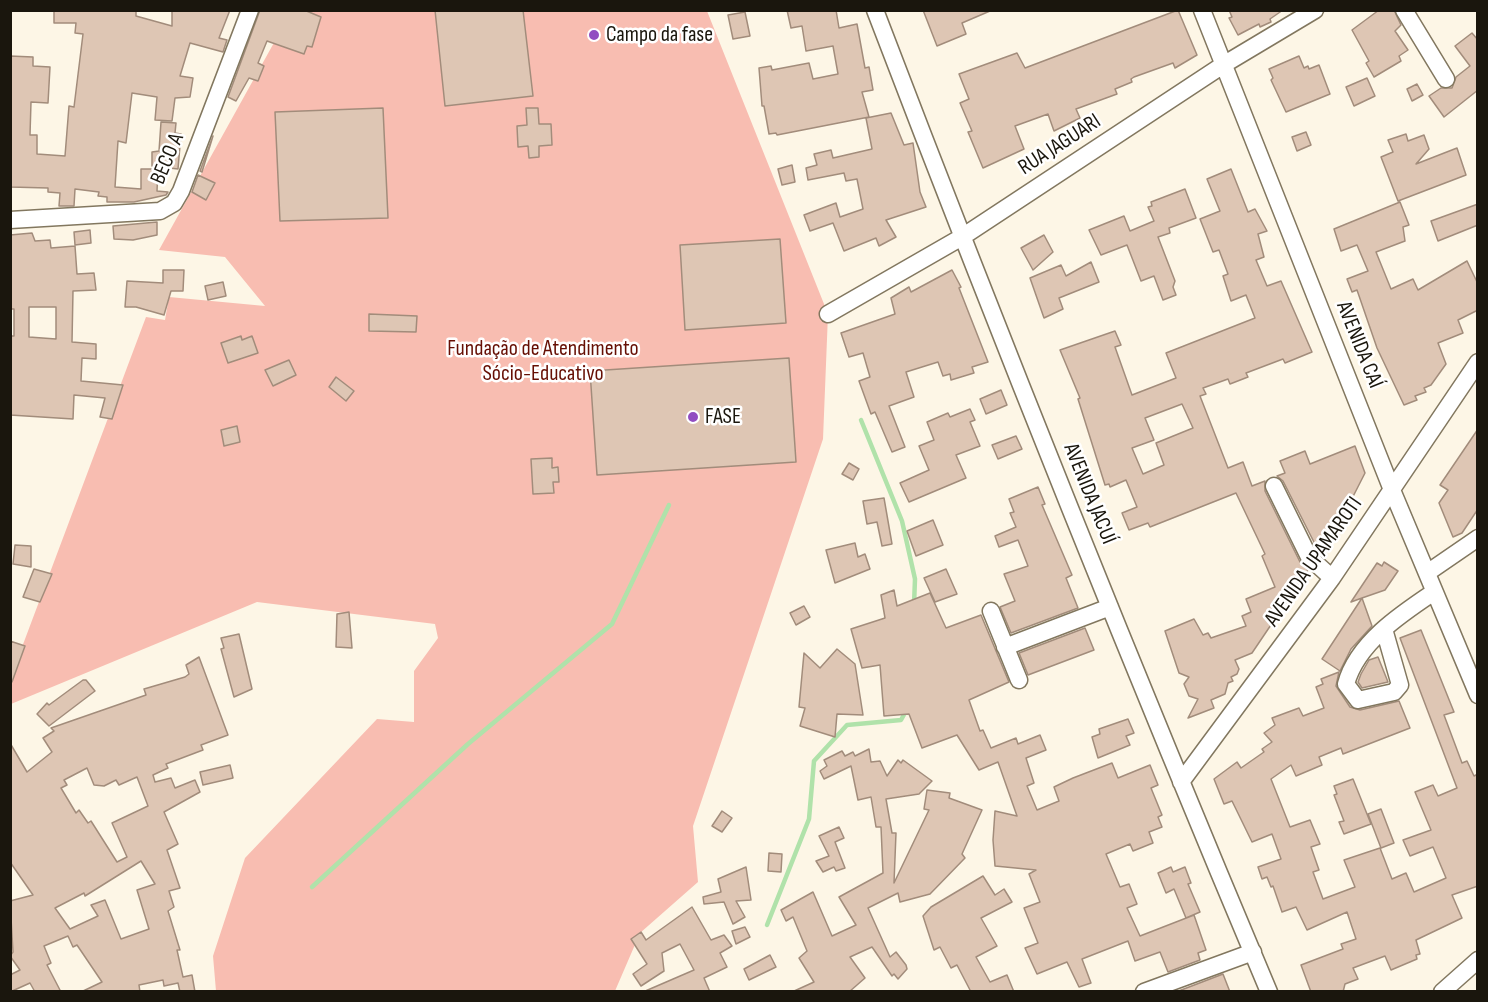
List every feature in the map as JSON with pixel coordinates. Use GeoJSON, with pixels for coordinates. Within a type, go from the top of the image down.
{"type":"FeatureCollection","features":[{"type":"Feature","properties":{"kind":"street","name":"BECO A"},"geometry":{"type":"LineString","coordinates":[[10,220],[160,211],[174,203],[181,191],[250,10]]}},
{"type":"Feature","properties":{"kind":"street","name":"AVENIDA JACUÍ"},"geometry":{"type":"LineString","coordinates":[[876,10],[962,237],[1110,607],[1269,992]]}},
{"type":"Feature","properties":{"kind":"street","name":"AVENIDA CAÍ"},"geometry":{"type":"LineString","coordinates":[[1202,10],[1392,490],[1478,696]]}},
{"type":"Feature","properties":{"kind":"street","name":"RUA JAGUARI"},"geometry":{"type":"LineString","coordinates":[[828,314],[962,237],[1223,65],[1315,10]]}},
{"type":"Feature","properties":{"kind":"street"},"geometry":{"type":"LineString","coordinates":[[1404,10],[1446,79]]}},
{"type":"Feature","properties":{"kind":"street","name":"AVENIDA UPAMAROTI"},"geometry":{"type":"LineString","coordinates":[[1181,782],[1332,578],[1478,362]]}},
{"type":"Feature","properties":{"kind":"street"},"geometry":{"type":"LineString","coordinates":[[1274,486],[1309,557],[1332,578]]}},
{"type":"Feature","properties":{"kind":"street"},"geometry":{"type":"LineString","coordinates":[[1427,573],[1478,538]]}},
{"type":"Feature","properties":{"kind":"street"},"geometry":{"type":"LineString","coordinates":[[1384,629],[1434,591]]}},
{"type":"Feature","properties":{"kind":"street"},"geometry":{"type":"LineString","coordinates":[[1005,647],[1110,607]]}},
{"type":"Feature","properties":{"kind":"street"},"geometry":{"type":"LineString","coordinates":[[991,611],[1019,680]]}},
{"type":"Feature","properties":{"kind":"street"},"geometry":{"type":"LineString","coordinates":[[1144,992],[1253,952]]}},
{"type":"Feature","properties":{"kind":"street"},"geometry":{"type":"LineString","coordinates":[[1442,992],[1478,960]]}},
{"type":"Feature","properties":{"kind":"green space","name":"Fundação de Atendimento Sócio-Educativo"},"geometry":{"type":"Polygon","coordinates":[[[364,10],[707,11],[828,314],[823,439],[693,826],[698,882],[640,933],[615,991],[216,991],[213,956],[245,858],[377,719],[414,722],[414,671],[438,638],[435,624],[257,602],[11,704],[10,679],[146,317],[165,320],[169,297],[265,306],[225,257],[159,250],[291,12],[364,10]]]}},
{"type":"Feature","properties":{"kind":"building"},"geometry":{"type":"Polygon","coordinates":[[[54,10],[136,10],[136,16],[172,26],[172,10],[230,10],[219,38],[227,40],[223,52],[190,43],[180,76],[193,78],[190,97],[175,98],[172,121],[155,120],[157,97],[132,93],[126,143],[118,141],[115,187],[141,189],[141,169],[158,169],[157,191],[168,192],[166,195],[134,202],[107,202],[107,197],[98,196],[99,192],[75,189],[74,206],[59,206],[60,193],[48,192],[48,188],[10,187],[10,56],[33,57],[33,66],[50,67],[48,103],[31,102],[30,135],[37,135],[37,154],[65,156],[69,106],[74,107],[83,34],[75,33],[76,23],[54,23],[54,10]]]}},
{"type":"Feature","properties":{"kind":"building"},"geometry":{"type":"Polygon","coordinates":[[[260,10],[304,10],[321,17],[312,47],[307,46],[304,54],[267,41],[258,63],[264,66],[258,81],[249,78],[236,101],[228,97],[260,10]]]}},
{"type":"Feature","properties":{"kind":"building"},"geometry":{"type":"Polygon","coordinates":[[[435,10],[523,10],[533,96],[445,106],[435,10]]]}},
{"type":"Feature","properties":{"kind":"building"},"geometry":{"type":"Polygon","coordinates":[[[787,10],[836,10],[839,28],[857,24],[865,68],[869,67],[873,90],[862,92],[869,117],[777,135],[776,133],[769,134],[764,106],[762,106],[759,68],[771,66],[772,70],[809,63],[813,79],[838,74],[833,46],[806,51],[802,26],[791,28],[787,10]]]}},
{"type":"Feature","properties":{"kind":"building"},"geometry":{"type":"Polygon","coordinates":[[[923,10],[990,11],[962,23],[966,34],[937,46],[923,10]]]}},
{"type":"Feature","properties":{"kind":"building"},"geometry":{"type":"Polygon","coordinates":[[[1178,10],[1197,55],[1175,68],[1173,63],[1134,77],[1131,79],[1132,82],[1115,89],[1117,94],[1076,109],[1080,118],[1054,131],[1048,114],[1015,126],[1024,149],[983,168],[968,132],[972,131],[960,103],[969,99],[959,74],[1017,53],[1025,68],[1178,10]]]}},
{"type":"Feature","properties":{"kind":"building"},"geometry":{"type":"Polygon","coordinates":[[[1229,10],[1283,10],[1270,19],[1271,22],[1260,27],[1259,24],[1238,35],[1229,18],[1232,17],[1229,10]]]}},
{"type":"Feature","properties":{"kind":"building"},"geometry":{"type":"Polygon","coordinates":[[[1379,10],[1394,10],[1401,25],[1395,31],[1408,50],[1399,56],[1401,61],[1374,77],[1366,63],[1369,61],[1352,30],[1379,10]]]}},
{"type":"Feature","properties":{"kind":"building"},"geometry":{"type":"Polygon","coordinates":[[[745,12],[750,36],[733,39],[728,15],[745,12]]]}},
{"type":"Feature","properties":{"kind":"building"},"geometry":{"type":"Polygon","coordinates":[[[1472,33],[1478,40],[1478,90],[1444,117],[1429,96],[1441,88],[1452,88],[1456,77],[1470,66],[1455,46],[1472,33]]]}},
{"type":"Feature","properties":{"kind":"building"},"geometry":{"type":"Polygon","coordinates":[[[1299,56],[1304,68],[1308,66],[1309,69],[1319,65],[1330,94],[1286,112],[1271,80],[1273,78],[1269,69],[1299,56]]]}},
{"type":"Feature","properties":{"kind":"building"},"geometry":{"type":"Polygon","coordinates":[[[1367,78],[1375,96],[1354,106],[1346,87],[1367,78]]]}},
{"type":"Feature","properties":{"kind":"building"},"geometry":{"type":"Polygon","coordinates":[[[1417,84],[1423,95],[1412,101],[1407,89],[1417,84]]]}},
{"type":"Feature","properties":{"kind":"building"},"geometry":{"type":"Polygon","coordinates":[[[383,108],[388,218],[280,221],[275,112],[383,108]]]}},
{"type":"Feature","properties":{"kind":"building"},"geometry":{"type":"Polygon","coordinates":[[[526,108],[538,108],[539,124],[551,124],[552,145],[539,146],[539,157],[529,158],[528,146],[518,147],[517,126],[527,125],[526,108]]]}},
{"type":"Feature","properties":{"kind":"building"},"geometry":{"type":"Polygon","coordinates":[[[891,113],[904,145],[913,143],[920,192],[926,207],[886,220],[896,237],[879,246],[876,238],[844,251],[833,223],[810,231],[804,215],[836,203],[840,217],[863,209],[857,179],[846,181],[844,173],[808,180],[806,168],[817,165],[814,154],[831,150],[833,158],[872,149],[866,118],[891,113]]]}},
{"type":"Feature","properties":{"kind":"building"},"geometry":{"type":"Polygon","coordinates":[[[161,122],[176,123],[175,133],[181,134],[178,169],[152,166],[152,152],[159,151],[161,122]]]}},
{"type":"Feature","properties":{"kind":"building"},"geometry":{"type":"Polygon","coordinates":[[[1306,132],[1311,145],[1297,151],[1292,137],[1306,132]]]}},
{"type":"Feature","properties":{"kind":"building"},"geometry":{"type":"Polygon","coordinates":[[[1406,134],[1408,141],[1424,135],[1429,149],[1416,164],[1457,148],[1466,175],[1398,201],[1381,157],[1393,152],[1388,140],[1406,134]]]}},
{"type":"Feature","properties":{"kind":"building"},"geometry":{"type":"Polygon","coordinates":[[[213,136],[202,172],[200,171],[213,136]]]}},
{"type":"Feature","properties":{"kind":"building"},"geometry":{"type":"Polygon","coordinates":[[[792,165],[795,182],[782,185],[778,169],[792,165]]]}},
{"type":"Feature","properties":{"kind":"building"},"geometry":{"type":"Polygon","coordinates":[[[1231,169],[1248,212],[1255,209],[1267,231],[1258,234],[1264,257],[1256,260],[1267,286],[1281,281],[1312,352],[1285,363],[1283,359],[1246,373],[1248,377],[1230,384],[1228,379],[1203,388],[1206,394],[1200,396],[1228,468],[1243,462],[1252,486],[1265,481],[1265,491],[1300,562],[1308,570],[1252,653],[1235,660],[1239,669],[1237,674],[1231,677],[1233,681],[1228,683],[1225,694],[1211,700],[1214,708],[1188,718],[1198,699],[1189,696],[1184,684],[1189,677],[1179,673],[1165,631],[1194,619],[1203,635],[1208,633],[1211,638],[1246,626],[1242,616],[1251,612],[1246,599],[1275,587],[1262,556],[1265,554],[1236,493],[1150,527],[1148,523],[1129,530],[1122,513],[1137,507],[1126,480],[1110,487],[1109,484],[1105,485],[1078,399],[1080,398],[1060,350],[1115,331],[1121,345],[1115,347],[1132,395],[1176,378],[1166,353],[1255,318],[1246,295],[1231,301],[1223,276],[1228,274],[1219,250],[1213,252],[1200,219],[1220,211],[1207,179],[1231,169]],[[1182,404],[1145,418],[1154,440],[1132,448],[1143,474],[1164,465],[1156,443],[1193,428],[1182,404]]]}},
{"type":"Feature","properties":{"kind":"building"},"geometry":{"type":"Polygon","coordinates":[[[198,175],[215,183],[206,200],[192,192],[198,175]]]}},
{"type":"Feature","properties":{"kind":"building"},"geometry":{"type":"Polygon","coordinates":[[[1185,189],[1196,218],[1169,228],[1170,233],[1158,237],[1175,281],[1173,287],[1176,295],[1163,300],[1154,276],[1141,281],[1127,245],[1101,255],[1089,230],[1124,216],[1130,231],[1154,221],[1148,207],[1152,206],[1151,202],[1185,189]]]}},
{"type":"Feature","properties":{"kind":"building"},"geometry":{"type":"Polygon","coordinates":[[[1400,202],[1409,225],[1403,227],[1405,241],[1376,252],[1391,289],[1413,279],[1418,290],[1467,261],[1478,284],[1478,310],[1458,320],[1463,333],[1438,343],[1446,364],[1431,385],[1424,388],[1426,392],[1415,396],[1417,400],[1404,405],[1377,348],[1357,290],[1352,292],[1347,279],[1368,271],[1357,245],[1341,251],[1334,229],[1400,202]]]}},
{"type":"Feature","properties":{"kind":"building"},"geometry":{"type":"Polygon","coordinates":[[[1478,204],[1478,225],[1438,241],[1431,221],[1478,204]]]}},
{"type":"Feature","properties":{"kind":"building"},"geometry":{"type":"Polygon","coordinates":[[[157,222],[157,235],[133,240],[114,239],[113,226],[157,222]]]}},
{"type":"Feature","properties":{"kind":"building"},"geometry":{"type":"Polygon","coordinates":[[[90,230],[91,243],[75,245],[74,232],[90,230]]]}},
{"type":"Feature","properties":{"kind":"building"},"geometry":{"type":"Polygon","coordinates":[[[32,233],[35,241],[50,240],[51,248],[75,246],[77,274],[94,273],[96,290],[73,291],[72,342],[96,344],[96,359],[82,358],[81,381],[123,385],[112,419],[100,417],[105,398],[74,395],[73,419],[10,415],[10,336],[14,336],[14,309],[10,309],[10,235],[32,233]],[[29,307],[29,337],[56,339],[56,307],[29,307]]]}},
{"type":"Feature","properties":{"kind":"building"},"geometry":{"type":"Polygon","coordinates":[[[1044,235],[1053,252],[1033,270],[1021,248],[1044,235]]]}},
{"type":"Feature","properties":{"kind":"building"},"geometry":{"type":"Polygon","coordinates":[[[780,239],[786,323],[685,330],[680,245],[780,239]]]}},
{"type":"Feature","properties":{"kind":"building"},"geometry":{"type":"Polygon","coordinates":[[[1091,262],[1099,282],[1059,298],[1063,309],[1044,318],[1030,278],[1061,265],[1066,276],[1091,262]]]}},
{"type":"Feature","properties":{"kind":"building"},"geometry":{"type":"Polygon","coordinates":[[[163,270],[184,270],[183,291],[171,291],[164,315],[136,307],[125,307],[127,281],[163,283],[163,270]]]}},
{"type":"Feature","properties":{"kind":"building"},"geometry":{"type":"Polygon","coordinates":[[[952,270],[961,287],[959,288],[988,362],[972,367],[974,373],[951,380],[950,374],[943,376],[938,362],[906,372],[914,397],[889,406],[905,447],[892,452],[875,412],[871,414],[859,381],[870,377],[863,353],[849,357],[841,333],[895,314],[891,298],[909,287],[911,292],[952,270]]]}},
{"type":"Feature","properties":{"kind":"building"},"geometry":{"type":"Polygon","coordinates":[[[223,282],[226,296],[208,300],[205,286],[223,282]]]}},
{"type":"Feature","properties":{"kind":"building"},"geometry":{"type":"Polygon","coordinates":[[[369,314],[417,316],[416,332],[369,331],[369,314]]]}},
{"type":"Feature","properties":{"kind":"building"},"geometry":{"type":"Polygon","coordinates":[[[241,336],[242,340],[252,336],[258,353],[228,363],[221,343],[241,336]]]}},
{"type":"Feature","properties":{"kind":"building","name":"FASE"},"geometry":{"type":"Polygon","coordinates":[[[789,358],[796,462],[597,475],[590,371],[789,358]]]}},
{"type":"Feature","properties":{"kind":"building"},"geometry":{"type":"Polygon","coordinates":[[[289,360],[296,375],[273,386],[265,370],[289,360]]]}},
{"type":"Feature","properties":{"kind":"building"},"geometry":{"type":"Polygon","coordinates":[[[336,377],[354,391],[346,401],[329,387],[336,377]]]}},
{"type":"Feature","properties":{"kind":"building"},"geometry":{"type":"Polygon","coordinates":[[[1001,390],[1007,405],[986,414],[980,399],[1001,390]]]}},
{"type":"Feature","properties":{"kind":"building"},"geometry":{"type":"Polygon","coordinates":[[[970,409],[975,420],[970,422],[980,446],[956,455],[966,478],[909,502],[900,483],[929,470],[919,446],[934,440],[927,422],[948,413],[950,417],[970,409]]]}},
{"type":"Feature","properties":{"kind":"building"},"geometry":{"type":"Polygon","coordinates":[[[237,426],[240,442],[224,446],[221,430],[237,426]]]}},
{"type":"Feature","properties":{"kind":"building"},"geometry":{"type":"Polygon","coordinates":[[[1478,429],[1478,509],[1462,533],[1453,537],[1439,503],[1448,490],[1440,485],[1478,429]]]}},
{"type":"Feature","properties":{"kind":"building"},"geometry":{"type":"Polygon","coordinates":[[[1016,436],[1022,449],[998,459],[992,445],[1016,436]]]}},
{"type":"Feature","properties":{"kind":"building"},"geometry":{"type":"Polygon","coordinates":[[[1355,446],[1365,473],[1337,528],[1319,552],[1283,481],[1277,476],[1285,473],[1280,461],[1305,451],[1310,464],[1355,446]]]}},
{"type":"Feature","properties":{"kind":"building"},"geometry":{"type":"Polygon","coordinates":[[[552,458],[552,468],[558,467],[559,482],[553,482],[554,493],[533,494],[531,459],[552,458]]]}},
{"type":"Feature","properties":{"kind":"building"},"geometry":{"type":"Polygon","coordinates":[[[849,463],[859,469],[853,480],[842,474],[849,463]]]}},
{"type":"Feature","properties":{"kind":"building"},"geometry":{"type":"Polygon","coordinates":[[[1038,487],[1045,504],[1042,505],[1072,575],[1066,578],[1078,608],[1011,633],[1000,607],[1015,601],[1004,574],[1028,566],[1018,540],[999,547],[995,536],[1016,527],[1010,513],[1014,512],[1009,499],[1038,487]]]}},
{"type":"Feature","properties":{"kind":"building"},"geometry":{"type":"Polygon","coordinates":[[[884,498],[892,544],[882,546],[877,522],[867,524],[863,501],[884,498]]]}},
{"type":"Feature","properties":{"kind":"building"},"geometry":{"type":"Polygon","coordinates":[[[933,520],[943,545],[916,556],[907,531],[933,520]]]}},
{"type":"Feature","properties":{"kind":"building"},"geometry":{"type":"Polygon","coordinates":[[[855,543],[858,557],[865,554],[870,569],[835,583],[826,550],[855,543]]]}},
{"type":"Feature","properties":{"kind":"building"},"geometry":{"type":"Polygon","coordinates":[[[15,545],[31,546],[31,567],[13,564],[15,545]]]}},
{"type":"Feature","properties":{"kind":"building"},"geometry":{"type":"Polygon","coordinates":[[[1384,562],[1398,571],[1385,590],[1351,602],[1377,563],[1382,566],[1384,562]]]}},
{"type":"Feature","properties":{"kind":"building"},"geometry":{"type":"Polygon","coordinates":[[[34,569],[52,574],[40,602],[23,597],[34,569]]]}},
{"type":"Feature","properties":{"kind":"building"},"geometry":{"type":"Polygon","coordinates":[[[946,569],[957,594],[935,602],[924,578],[946,569]]]}},
{"type":"Feature","properties":{"kind":"building"},"geometry":{"type":"Polygon","coordinates":[[[894,590],[897,606],[930,593],[946,628],[981,615],[1009,682],[969,700],[980,731],[983,730],[991,748],[1016,738],[1018,744],[1040,735],[1046,750],[1026,758],[1034,783],[1027,786],[1037,810],[1059,801],[1054,787],[1073,778],[1112,763],[1118,778],[1150,765],[1158,785],[1151,788],[1162,815],[1158,817],[1162,827],[1149,832],[1153,843],[1133,851],[1130,844],[1106,854],[1120,887],[1129,884],[1137,904],[1127,908],[1140,936],[1194,915],[1206,950],[1198,953],[1200,960],[1168,972],[1160,952],[1135,961],[1128,941],[1082,959],[1091,983],[1079,987],[1067,962],[1037,974],[1025,948],[1038,943],[1024,908],[1040,902],[1029,874],[1036,870],[995,866],[993,840],[995,811],[1017,816],[998,762],[979,770],[957,735],[922,748],[909,714],[884,716],[880,665],[862,668],[851,629],[885,618],[881,595],[894,590]]]}},
{"type":"Feature","properties":{"kind":"building"},"geometry":{"type":"Polygon","coordinates":[[[1362,598],[1372,626],[1351,649],[1340,671],[1322,659],[1362,598]]]}},
{"type":"Feature","properties":{"kind":"building"},"geometry":{"type":"Polygon","coordinates":[[[804,606],[810,617],[796,625],[790,613],[804,606]]]}},
{"type":"Feature","properties":{"kind":"building"},"geometry":{"type":"Polygon","coordinates":[[[349,612],[352,648],[336,647],[337,614],[349,612]]]}},
{"type":"Feature","properties":{"kind":"building"},"geometry":{"type":"Polygon","coordinates":[[[1085,628],[1094,650],[1028,675],[1019,653],[1085,628]]]}},
{"type":"Feature","properties":{"kind":"building"},"geometry":{"type":"Polygon","coordinates":[[[1421,630],[1454,712],[1444,715],[1462,763],[1467,761],[1474,776],[1478,774],[1478,886],[1452,895],[1462,918],[1416,940],[1420,954],[1416,955],[1417,959],[1391,970],[1385,956],[1353,968],[1358,979],[1345,984],[1343,992],[1311,992],[1301,965],[1343,949],[1341,944],[1356,939],[1347,912],[1307,930],[1296,907],[1282,912],[1273,886],[1271,887],[1267,877],[1262,879],[1258,867],[1281,859],[1272,834],[1252,842],[1232,801],[1224,804],[1214,779],[1237,762],[1241,768],[1264,752],[1262,749],[1272,742],[1264,733],[1275,725],[1272,718],[1299,708],[1303,716],[1324,708],[1316,687],[1323,684],[1321,679],[1339,672],[1336,686],[1350,707],[1360,710],[1399,701],[1410,728],[1343,754],[1341,748],[1319,757],[1322,765],[1296,776],[1291,765],[1271,779],[1290,827],[1310,820],[1320,844],[1311,847],[1319,870],[1313,872],[1323,899],[1355,887],[1344,860],[1380,848],[1392,879],[1406,873],[1414,892],[1446,878],[1433,847],[1410,856],[1403,840],[1431,830],[1415,792],[1433,785],[1438,796],[1457,788],[1400,638],[1421,630]]]}},
{"type":"Feature","properties":{"kind":"building"},"geometry":{"type":"Polygon","coordinates":[[[239,634],[252,689],[234,697],[221,649],[224,648],[221,638],[239,634]]]}},
{"type":"Feature","properties":{"kind":"building"},"geometry":{"type":"Polygon","coordinates":[[[10,641],[25,646],[12,682],[10,682],[10,641]]]}},
{"type":"Feature","properties":{"kind":"building"},"geometry":{"type":"Polygon","coordinates":[[[837,649],[855,664],[863,715],[837,714],[835,737],[800,726],[805,708],[799,707],[804,653],[820,668],[837,649]]]}},
{"type":"Feature","properties":{"kind":"building"},"geometry":{"type":"Polygon","coordinates":[[[199,657],[228,735],[201,745],[203,750],[166,764],[168,768],[153,775],[155,782],[171,778],[175,788],[195,780],[200,792],[164,812],[178,844],[167,850],[180,888],[169,891],[174,907],[168,911],[180,950],[177,950],[183,977],[192,975],[195,992],[180,992],[178,983],[164,986],[163,980],[139,985],[140,992],[81,992],[102,982],[77,945],[73,947],[68,936],[44,946],[51,963],[47,965],[61,992],[35,992],[30,983],[10,992],[10,975],[20,970],[10,956],[13,952],[10,901],[33,895],[10,862],[10,743],[27,772],[52,752],[43,738],[54,731],[51,728],[146,695],[144,689],[185,677],[189,674],[186,665],[199,657]],[[87,768],[64,780],[67,785],[61,788],[76,813],[79,810],[88,823],[91,821],[117,862],[127,857],[112,823],[148,806],[137,777],[119,785],[116,780],[104,786],[94,785],[87,768]],[[141,861],[85,896],[84,893],[55,908],[70,929],[98,916],[91,905],[105,900],[121,939],[149,929],[137,890],[155,884],[141,861]]]}},
{"type":"Feature","properties":{"kind":"building"},"geometry":{"type":"Polygon","coordinates":[[[1378,657],[1388,682],[1362,688],[1358,682],[1361,674],[1369,660],[1378,657]]]}},
{"type":"Feature","properties":{"kind":"building"},"geometry":{"type":"Polygon","coordinates":[[[86,680],[95,691],[49,726],[37,714],[47,703],[49,705],[86,680]]]}},
{"type":"Feature","properties":{"kind":"building"},"geometry":{"type":"Polygon","coordinates":[[[1128,719],[1134,733],[1126,736],[1130,745],[1098,758],[1092,737],[1100,734],[1099,729],[1128,719]]]}},
{"type":"Feature","properties":{"kind":"building"},"geometry":{"type":"Polygon","coordinates":[[[869,749],[871,762],[880,761],[887,776],[898,760],[901,763],[903,760],[932,781],[919,794],[886,799],[892,833],[896,833],[894,883],[929,810],[924,809],[927,790],[950,793],[949,798],[982,810],[962,854],[965,858],[930,894],[900,902],[898,893],[868,908],[890,957],[896,952],[906,965],[907,969],[898,979],[894,974],[892,976],[872,947],[850,957],[865,978],[849,992],[792,992],[814,982],[799,958],[807,951],[793,917],[786,921],[781,910],[813,892],[832,936],[856,925],[839,897],[883,873],[881,827],[876,827],[871,797],[858,800],[851,766],[824,779],[820,771],[827,766],[824,760],[842,751],[845,756],[853,752],[855,756],[869,749]]]}},
{"type":"Feature","properties":{"kind":"building"},"geometry":{"type":"Polygon","coordinates":[[[230,765],[233,778],[203,785],[200,772],[230,765]]]}},
{"type":"Feature","properties":{"kind":"building"},"geometry":{"type":"Polygon","coordinates":[[[1353,779],[1371,824],[1344,834],[1339,822],[1344,821],[1334,795],[1337,794],[1334,786],[1353,779]]]}},
{"type":"Feature","properties":{"kind":"building"},"geometry":{"type":"Polygon","coordinates":[[[1381,809],[1394,843],[1381,848],[1368,814],[1381,809]]]}},
{"type":"Feature","properties":{"kind":"building"},"geometry":{"type":"Polygon","coordinates":[[[722,811],[732,818],[722,832],[712,826],[722,811]]]}},
{"type":"Feature","properties":{"kind":"building"},"geometry":{"type":"Polygon","coordinates":[[[839,827],[844,838],[835,842],[845,868],[836,871],[834,867],[823,872],[816,861],[829,856],[819,836],[839,827]]]}},
{"type":"Feature","properties":{"kind":"building"},"geometry":{"type":"Polygon","coordinates":[[[769,853],[782,854],[781,872],[768,871],[769,853]]]}},
{"type":"Feature","properties":{"kind":"building"},"geometry":{"type":"Polygon","coordinates":[[[746,867],[751,900],[736,901],[745,917],[733,924],[724,902],[704,904],[703,897],[721,892],[718,879],[746,867]]]}},
{"type":"Feature","properties":{"kind":"building"},"geometry":{"type":"Polygon","coordinates":[[[1171,867],[1173,872],[1185,867],[1191,883],[1188,884],[1200,912],[1186,918],[1174,889],[1166,893],[1158,873],[1171,867]]]}},
{"type":"Feature","properties":{"kind":"building"},"geometry":{"type":"Polygon","coordinates":[[[983,876],[995,895],[1004,889],[1012,902],[981,918],[997,946],[976,957],[990,982],[1007,975],[1014,992],[967,992],[970,990],[957,965],[951,968],[940,947],[934,950],[923,916],[931,907],[983,876]]]}},
{"type":"Feature","properties":{"kind":"building"},"geometry":{"type":"Polygon","coordinates":[[[692,907],[711,940],[724,935],[732,946],[720,953],[727,967],[704,978],[710,992],[643,992],[694,970],[680,944],[662,953],[664,971],[641,986],[633,974],[647,964],[631,939],[641,932],[646,940],[692,907]]]}},
{"type":"Feature","properties":{"kind":"building"},"geometry":{"type":"Polygon","coordinates":[[[745,927],[750,937],[736,944],[732,931],[745,927]]]}},
{"type":"Feature","properties":{"kind":"building"},"geometry":{"type":"Polygon","coordinates":[[[770,955],[776,967],[749,980],[744,969],[770,955]]]}},
{"type":"Feature","properties":{"kind":"building"},"geometry":{"type":"Polygon","coordinates":[[[1223,974],[1230,992],[1176,992],[1223,974]]]}},
{"type":"Feature","properties":{"kind":"waterway"},"geometry":{"type":"LineString","coordinates":[[861,420],[902,521],[915,579],[914,605]]}},
{"type":"Feature","properties":{"kind":"waterway"},"geometry":{"type":"LineString","coordinates":[[312,887],[468,744],[612,624],[669,505]]}},
{"type":"Feature","properties":{"kind":"waterway"},"geometry":{"type":"LineString","coordinates":[[767,925],[809,819],[814,761],[847,725],[901,720],[906,711]]}},
{"type":"Feature","properties":{"kind":"place","name":"Campo da fase"},"geometry":{"type":"Point","coordinates":[594,35]}},
{"type":"Feature","properties":{"kind":"place","name":"FASE"},"geometry":{"type":"Point","coordinates":[693,417]}}]}
